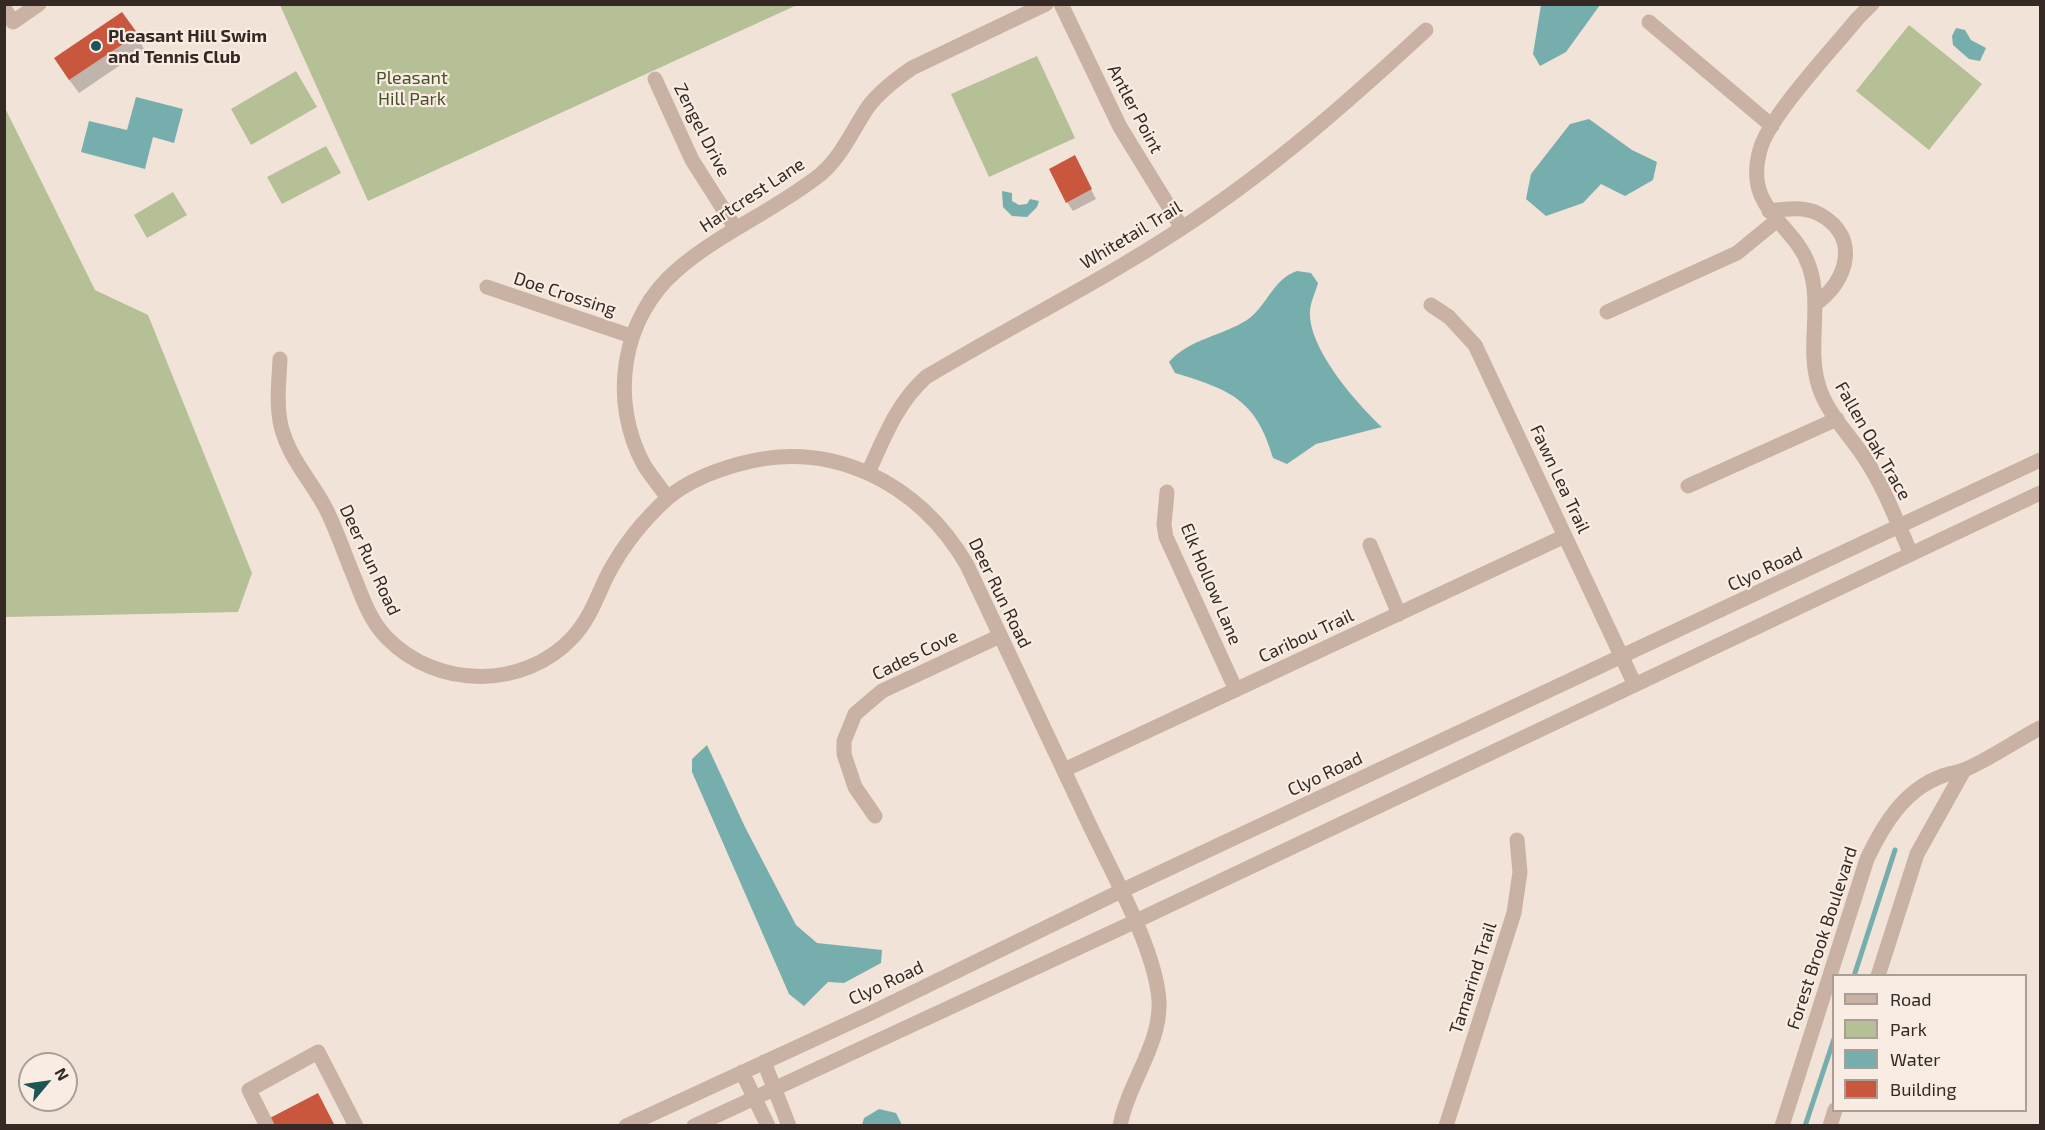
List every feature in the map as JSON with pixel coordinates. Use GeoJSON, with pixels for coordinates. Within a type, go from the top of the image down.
{"type":"FeatureCollection","features":[{"type":"Feature","properties":{"kind":"street"},"geometry":{"type":"LineString","coordinates":[[4,9],[14,22],[39,4]]}},
{"type":"Feature","properties":{"kind":"street","name":"Hartcrest Lane"},"geometry":{"type":"LineString","coordinates":[[668,498],[645,466],[633,440],[626,412],[624,383],[631,336],[661,287],[676,271],[824,171],[847,143],[870,106],[896,79],[912,68],[1046,4]]}},
{"type":"Feature","properties":{"kind":"street","name":"Antler Point"},"geometry":{"type":"LineString","coordinates":[[1061,4],[1120,127],[1182,228]]}},
{"type":"Feature","properties":{"kind":"street","name":"Fallen Oak Trace"},"geometry":{"type":"LineString","coordinates":[[1872,4],[1857,19],[1772,126],[1760,148],[1757,165],[1761,194],[1772,216],[1804,254],[1815,287],[1812,345],[1814,371],[1820,391],[1882,488],[1911,554]]}},
{"type":"Feature","properties":{"kind":"street"},"geometry":{"type":"LineString","coordinates":[[1649,22],[1772,126]]}},
{"type":"Feature","properties":{"kind":"street","name":"Whitetail Trail"},"geometry":{"type":"LineString","coordinates":[[868,473],[896,412],[914,388],[926,377],[1182,228],[1297,145],[1351,100],[1426,30]]}},
{"type":"Feature","properties":{"kind":"street","name":"Zengel Drive"},"geometry":{"type":"LineString","coordinates":[[655,79],[692,160],[736,229]]}},
{"type":"Feature","properties":{"kind":"street"},"geometry":{"type":"LineString","coordinates":[[1607,312],[1737,253],[1772,216],[1805,210],[1824,217],[1838,231],[1846,255],[1844,272],[1836,286],[1815,304]]}},
{"type":"Feature","properties":{"kind":"street","name":"Doe Crossing"},"geometry":{"type":"LineString","coordinates":[[487,287],[631,336]]}},
{"type":"Feature","properties":{"kind":"street","name":"Fawn Lea Trail"},"geometry":{"type":"LineString","coordinates":[[1431,305],[1449,317],[1475,345],[1635,685]]}},
{"type":"Feature","properties":{"kind":"street","name":"Deer Run Road"},"geometry":{"type":"LineString","coordinates":[[280,359],[280,424],[295,463],[327,510],[373,620],[399,649],[434,669],[476,677],[503,675],[525,669],[558,651],[586,621],[624,545],[641,523],[668,498],[718,470],[754,460],[795,456],[815,458],[868,473],[899,489],[943,528],[967,565],[1064,770],[1121,891],[1156,980],[1159,1008],[1153,1039],[1131,1086],[1120,1125]]}},
{"type":"Feature","properties":{"kind":"street"},"geometry":{"type":"LineString","coordinates":[[1688,486],[1837,419]]}},
{"type":"Feature","properties":{"kind":"street","name":"Clyo Road"},"geometry":{"type":"LineString","coordinates":[[626,1125],[872,1012],[1121,891],[2040,460]]}},
{"type":"Feature","properties":{"kind":"street","name":"Elk Hollow Lane"},"geometry":{"type":"LineString","coordinates":[[1167,492],[1164,525],[1166,537],[1236,690]]}},
{"type":"Feature","properties":{"kind":"street"},"geometry":{"type":"LineString","coordinates":[[694,1125],[1134,922],[2040,493]]}},
{"type":"Feature","properties":{"kind":"street","name":"Caribou Trail"},"geometry":{"type":"LineString","coordinates":[[1064,770],[1565,536]]}},
{"type":"Feature","properties":{"kind":"street"},"geometry":{"type":"LineString","coordinates":[[1370,545],[1399,614]]}},
{"type":"Feature","properties":{"kind":"street","name":"Cades Cove"},"geometry":{"type":"LineString","coordinates":[[875,816],[855,787],[844,754],[844,741],[855,714],[882,691],[1000,636]]}},
{"type":"Feature","properties":{"kind":"street","name":"Forest Brook Boulevard"},"geometry":{"type":"LineString","coordinates":[[1782,1125],[1867,859],[1882,829],[1894,812],[1915,792],[1940,776],[1964,770],[2040,728]]}},
{"type":"Feature","properties":{"kind":"street"},"geometry":{"type":"LineString","coordinates":[[1878,974],[1917,854],[1964,770]]}},
{"type":"Feature","properties":{"kind":"street","name":"Tamarind Trail"},"geometry":{"type":"LineString","coordinates":[[1446,1125],[1514,913],[1520,872],[1517,840]]}},
{"type":"Feature","properties":{"kind":"street"},"geometry":{"type":"LineString","coordinates":[[267,1125],[249,1090],[318,1052],[356,1125]]}},
{"type":"Feature","properties":{"kind":"street"},"geometry":{"type":"LineString","coordinates":[[764,1062],[789,1125]]}},
{"type":"Feature","properties":{"kind":"street"},"geometry":{"type":"LineString","coordinates":[[742,1072],[768,1125]]}},
{"type":"Feature","properties":{"kind":"green space","name":"Pleasant Hill Park"},"geometry":{"type":"Polygon","coordinates":[[[280,5],[797,5],[368,201],[280,5]]]}},
{"type":"Feature","properties":{"kind":"green space"},"geometry":{"type":"Polygon","coordinates":[[[1909,25],[1982,84],[1929,150],[1856,91],[1909,25]]]}},
{"type":"Feature","properties":{"kind":"green space"},"geometry":{"type":"Polygon","coordinates":[[[1037,56],[1075,138],[989,177],[951,94],[1037,56]]]}},
{"type":"Feature","properties":{"kind":"green space"},"geometry":{"type":"Polygon","coordinates":[[[296,71],[317,107],[251,145],[231,109],[296,71]]]}},
{"type":"Feature","properties":{"kind":"green space"},"geometry":{"type":"Polygon","coordinates":[[[5,108],[95,290],[148,315],[252,573],[238,612],[5,617],[5,108]]]}},
{"type":"Feature","properties":{"kind":"green space"},"geometry":{"type":"Polygon","coordinates":[[[326,146],[341,173],[282,204],[267,177],[326,146]]]}},
{"type":"Feature","properties":{"kind":"green space"},"geometry":{"type":"Polygon","coordinates":[[[173,192],[187,215],[147,238],[134,215],[173,192]]]}},
{"type":"Feature","properties":{"kind":"water"},"geometry":{"type":"Polygon","coordinates":[[[1541,5],[1600,5],[1566,52],[1540,66],[1533,54],[1541,5]]]}},
{"type":"Feature","properties":{"kind":"water"},"geometry":{"type":"Polygon","coordinates":[[[1956,28],[1965,30],[1971,40],[1986,48],[1980,61],[1969,59],[1953,45],[1952,36],[1956,28]]]}},
{"type":"Feature","properties":{"kind":"water"},"geometry":{"type":"Polygon","coordinates":[[[136,97],[183,109],[174,143],[153,137],[145,169],[81,152],[89,121],[127,130],[136,97]]]}},
{"type":"Feature","properties":{"kind":"water"},"geometry":{"type":"Polygon","coordinates":[[[1589,119],[1632,150],[1657,162],[1653,180],[1625,196],[1601,184],[1583,203],[1546,216],[1526,199],[1531,174],[1570,124],[1589,119]]]}},
{"type":"Feature","properties":{"kind":"water"},"geometry":{"type":"Polygon","coordinates":[[[1002,191],[1012,193],[1012,201],[1019,205],[1027,204],[1030,199],[1039,201],[1037,207],[1027,217],[1012,216],[1003,207],[1002,191]]]}},
{"type":"Feature","properties":{"kind":"water"},"geometry":{"type":"Polygon","coordinates":[[[1297,271],[1311,273],[1318,283],[1310,310],[1311,325],[1316,341],[1347,389],[1382,427],[1316,444],[1287,464],[1273,458],[1258,422],[1238,400],[1211,385],[1175,373],[1169,362],[1186,348],[1247,320],[1260,308],[1282,280],[1297,271]]]}},
{"type":"Feature","properties":{"kind":"water"},"geometry":{"type":"Polygon","coordinates":[[[707,745],[745,827],[796,925],[817,943],[882,950],[881,963],[844,983],[828,982],[804,1006],[789,994],[692,772],[692,759],[707,745]]]}},
{"type":"Feature","properties":{"kind":"water"},"geometry":{"type":"Polygon","coordinates":[[[879,1109],[896,1113],[902,1125],[862,1125],[864,1118],[879,1109]]]}},
{"type":"Feature","properties":{"kind":"building","name":"Pleasant Hill Swim and Tennis Club"},"geometry":{"type":"Polygon","coordinates":[[[122,12],[138,34],[69,80],[54,58],[122,12]]]}},
{"type":"Feature","properties":{"kind":"building"},"geometry":{"type":"Polygon","coordinates":[[[1075,155],[1092,189],[1066,203],[1049,169],[1075,155]]]}},
{"type":"Feature","properties":{"kind":"building"},"geometry":{"type":"Polygon","coordinates":[[[318,1093],[335,1126],[271,1126],[268,1119],[318,1093]]]}},
{"type":"Feature","properties":{"kind":"waterway"},"geometry":{"type":"LineString","coordinates":[[1855,974],[1895,850]]}},
{"type":"Feature","properties":{"kind":"waterway"},"geometry":{"type":"LineString","coordinates":[[1805,1126],[1832,1045]]}},
{"type":"Feature","properties":{"kind":"place","name":"Pleasant Hill Swim and Tennis Club"},"geometry":{"type":"Point","coordinates":[96,46]}}]}
